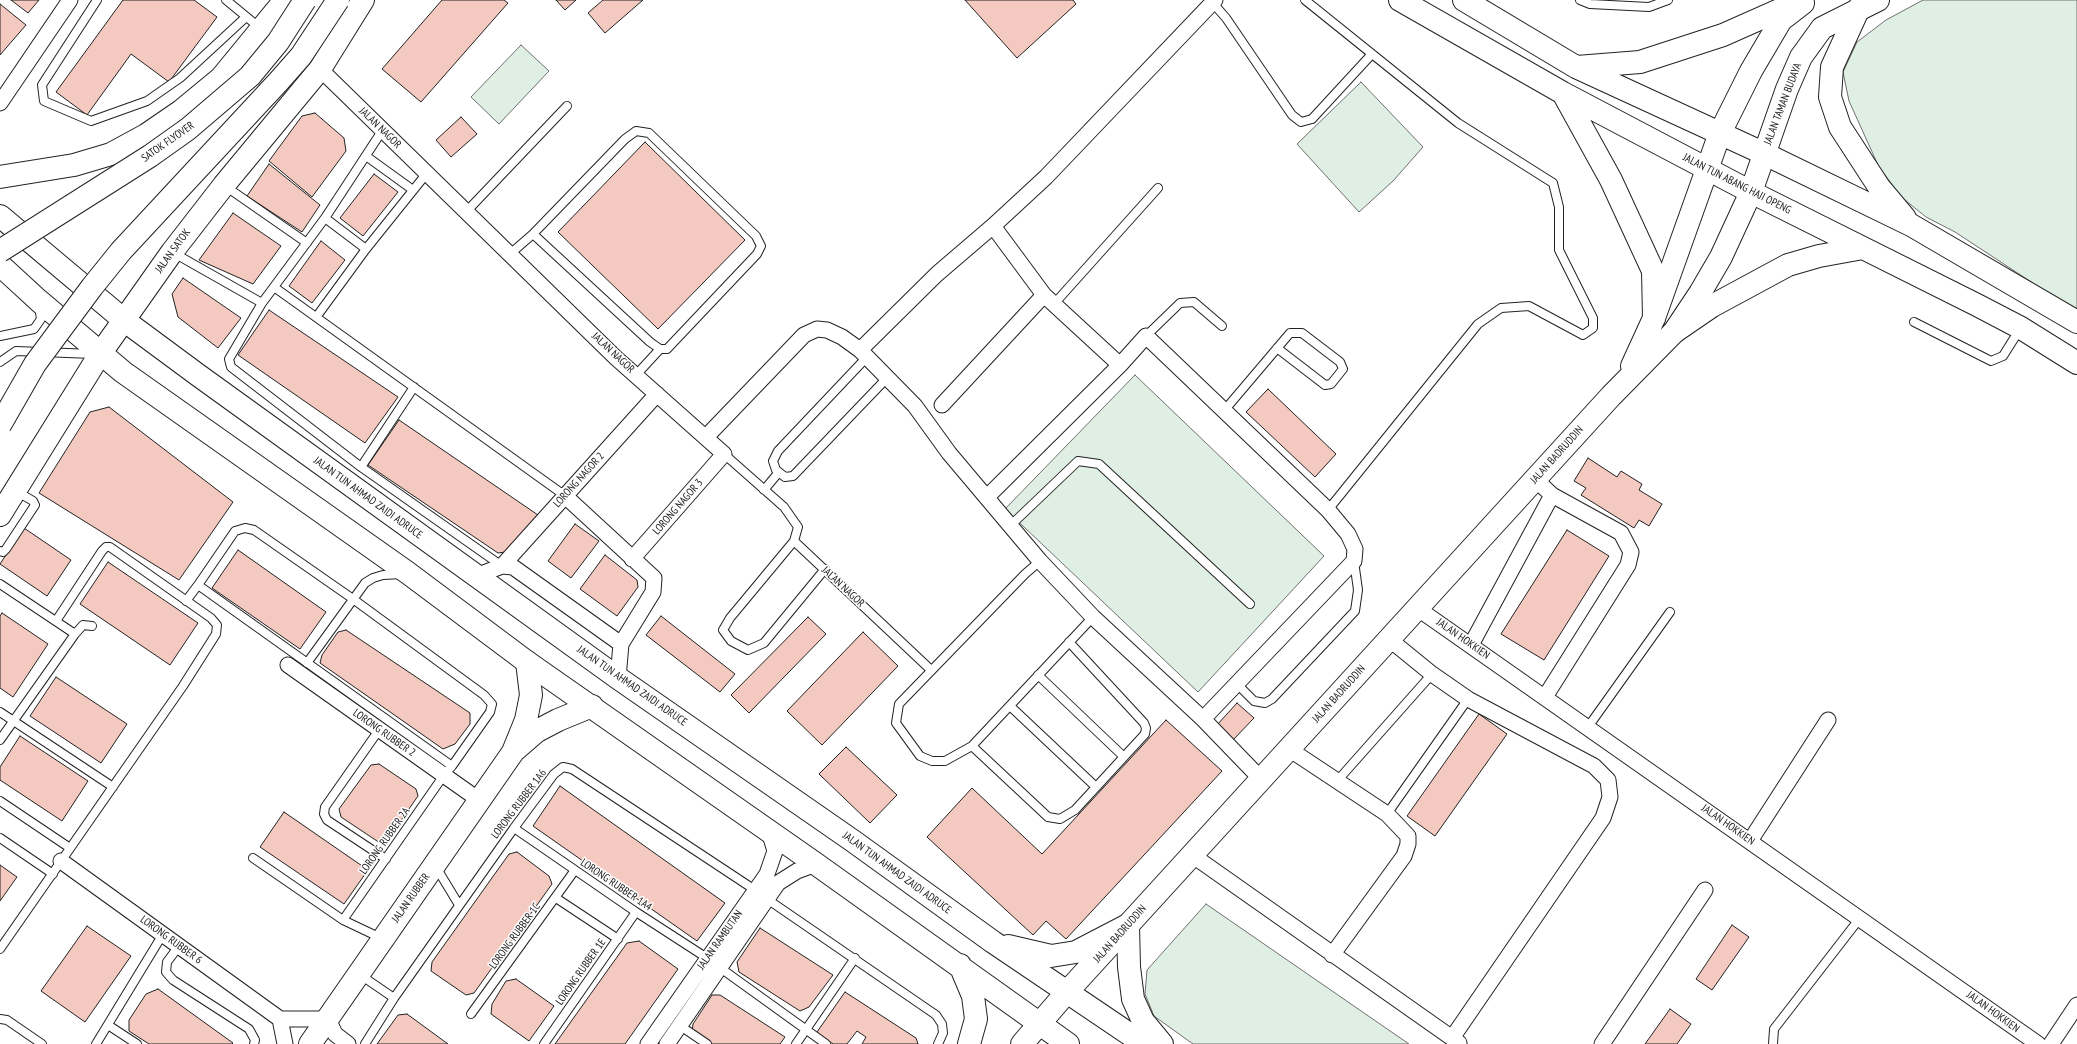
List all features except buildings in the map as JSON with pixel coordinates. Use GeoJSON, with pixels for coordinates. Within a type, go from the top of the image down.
{"type":"FeatureCollection","features":[{"type":"Feature","properties":{"kind":"main road"},"geometry":{"type":"LineString","coordinates":[[0,177],[74,165],[111,154],[146,135],[181,110],[221,78],[254,23],[285,0]]}},
{"type":"Feature","properties":{"kind":"main road","name":"SATOK FLYOVER"},"geometry":{"type":"LineString","coordinates":[[0,251],[143,160],[188,129],[250,76],[278,42],[305,0]]}},
{"type":"Feature","properties":{"kind":"main road"},"geometry":{"type":"LineString","coordinates":[[0,425],[35,364],[92,287],[121,251],[301,56],[338,0]]}},
{"type":"Feature","properties":{"kind":"main road","name":"JALAN SATOK"},"geometry":{"type":"LineString","coordinates":[[0,514],[16,491],[100,354],[125,321],[172,252],[224,185],[320,69],[363,0]]}},
{"type":"Feature","properties":{"kind":"main road","name":"JALAN TUN ABANG HAJI OPENG"},"geometry":{"type":"LineString","coordinates":[[1400,0],[1563,93],[1751,192],[2021,328],[2077,363]]}},
{"type":"Feature","properties":{"kind":"main road"},"geometry":{"type":"LineString","coordinates":[[1464,0],[1576,67],[1765,154],[1911,225],[2077,322]]}},
{"type":"Feature","properties":{"kind":"main road"},"geometry":{"type":"LineString","coordinates":[[1576,67],[1640,62],[1723,35],[1802,0]]}},
{"type":"Feature","properties":{"kind":"main road"},"geometry":{"type":"LineString","coordinates":[[1720,133],[1751,71],[1781,20],[1807,0]]}},
{"type":"Feature","properties":{"kind":"main road"},"geometry":{"type":"LineString","coordinates":[[1869,4],[1832,67],[1830,97],[1840,127],[1879,188],[1911,225]]}},
{"type":"Feature","properties":{"kind":"main road","name":"JALAN TAMAN BUDAYA"},"geometry":{"type":"LineString","coordinates":[[1751,192],[1801,56],[1822,28],[1869,4]]}},
{"type":"Feature","properties":{"kind":"main road"},"geometry":{"type":"LineString","coordinates":[[1563,93],[1611,180],[1653,271],[1654,318]]}},
{"type":"Feature","properties":{"kind":"main road","name":"JALAN BADRUDDIN"},"geometry":{"type":"LineString","coordinates":[[1611,396],[1636,361],[1654,318],[1720,133]]}},
{"type":"Feature","properties":{"kind":"main road"},"geometry":{"type":"LineString","coordinates":[[0,160],[74,165]]}},
{"type":"Feature","properties":{"kind":"main road","name":"JALAN BADRUDDIN"},"geometry":{"type":"LineString","coordinates":[[1022,1044],[1066,993],[1611,396],[1674,332],[1700,293],[1721,257],[1751,192]]}},
{"type":"Feature","properties":{"kind":"main road","name":"JALAN TUN AHMAD ZAIDI ADRUCE"},"geometry":{"type":"LineString","coordinates":[[0,216],[125,321],[476,576],[618,678],[853,840],[993,942],[1066,993],[1144,1044]]}},
{"type":"Feature","properties":{"kind":"main road"},"geometry":{"type":"LineString","coordinates":[[1674,332],[1712,306],[1788,265],[1819,256],[1863,248]]}},
{"type":"Feature","properties":{"kind":"main road"},"geometry":{"type":"LineString","coordinates":[[0,266],[100,354],[408,573],[527,662],[816,864],[1068,1044]]}},
{"type":"Feature","properties":{"kind":"main road","name":"JALAN RUBBER"},"geometry":{"type":"LineString","coordinates":[[310,1044],[513,752],[526,720],[531,695],[527,662]]}},
{"type":"Feature","properties":{"kind":"main road","name":"JALAN RUBBER"},"geometry":{"type":"LineString","coordinates":[[513,752],[537,731],[558,720],[592,706]]}},
{"type":"Feature","properties":{"kind":"main road"},"geometry":{"type":"LineString","coordinates":[[993,942],[1051,956],[1076,952],[1128,925],[1129,967],[1133,999],[1143,1021],[1162,1044]]}},
{"type":"Feature","properties":{"kind":"main road"},"geometry":{"type":"LineString","coordinates":[[960,966],[973,996],[976,1019],[969,1044]]}},
{"type":"Feature","properties":{"kind":"street"},"geometry":{"type":"LineString","coordinates":[[0,103],[70,0]]}},
{"type":"Feature","properties":{"kind":"street"},"geometry":{"type":"LineString","coordinates":[[864,353],[937,274],[993,226],[1046,177],[1214,1]]}},
{"type":"Feature","properties":{"kind":"street","name":"JALAN NAGOR"},"geometry":{"type":"LineString","coordinates":[[320,69],[382,131],[636,375],[724,454]]}},
{"type":"Feature","properties":{"kind":"street"},"geometry":{"type":"LineString","coordinates":[[993,226],[1049,300],[1120,365]]}},
{"type":"Feature","properties":{"kind":"street"},"geometry":{"type":"LineString","coordinates":[[942,405],[1049,300]]}},
{"type":"Feature","properties":{"kind":"street"},"geometry":{"type":"LineString","coordinates":[[706,437],[804,335],[817,329],[827,330],[842,337],[864,353],[915,406],[949,452],[1040,561],[1093,617],[1203,720],[1261,779]]}},
{"type":"Feature","properties":{"kind":"street"},"geometry":{"type":"LineString","coordinates":[[987,497],[1120,365],[1146,336],[1223,412],[1328,510],[1348,534],[1355,549],[1354,561],[1203,720]]}},
{"type":"Feature","properties":{"kind":"street","name":"LORONG NAGOR 2"},"geometry":{"type":"LineString","coordinates":[[502,566],[657,394]]}},
{"type":"Feature","properties":{"kind":"street","name":"LORONG NAGOR 3"},"geometry":{"type":"LineString","coordinates":[[632,559],[724,454]]}},
{"type":"Feature","properties":{"kind":"street"},"geometry":{"type":"LineString","coordinates":[[1535,479],[1552,494],[1621,533],[1631,552],[1628,565],[1545,697]]}},
{"type":"Feature","properties":{"kind":"street"},"geometry":{"type":"LineString","coordinates":[[1471,645],[1552,494]]}},
{"type":"Feature","properties":{"kind":"street"},"geometry":{"type":"LineString","coordinates":[[564,496],[654,578],[653,592],[621,644],[618,678]]}},
{"type":"Feature","properties":{"kind":"street"},"geometry":{"type":"LineString","coordinates":[[476,576],[502,566],[513,567],[621,644]]}},
{"type":"Feature","properties":{"kind":"street","name":"JALAN HOKKIEN"},"geometry":{"type":"LineString","coordinates":[[1417,608],[2038,1044]]}},
{"type":"Feature","properties":{"kind":"street"},"geometry":{"type":"LineString","coordinates":[[1192,855],[1456,1041],[1603,818],[1610,796],[1608,780],[1594,766],[1468,699],[1432,674],[1389,639]]}},
{"type":"Feature","properties":{"kind":"street","name":"LORONG RUBBER 2"},"geometry":{"type":"LineString","coordinates":[[288,665],[379,730],[448,771],[480,800]]}},
{"type":"Feature","properties":{"kind":"street"},"geometry":{"type":"LineString","coordinates":[[1750,841],[1828,720]]}},
{"type":"Feature","properties":{"kind":"street"},"geometry":{"type":"LineString","coordinates":[[1289,749],[1338,780],[1387,814],[1408,836],[1408,844],[1404,856],[1332,955]]}},
{"type":"Feature","properties":{"kind":"street","name":"JALAN RAMBUTAN"},"geometry":{"type":"LineString","coordinates":[[667,1044],[679,1026],[713,962],[755,890],[767,874],[775,851],[769,831]]}},
{"type":"Feature","properties":{"kind":"street","name":"JALAN RAMBUTAN"},"geometry":{"type":"LineString","coordinates":[[648,1044],[713,962],[767,899],[778,883],[797,871],[816,864]]}},
{"type":"Feature","properties":{"kind":"street","name":"LORONG RUBBER 6"},"geometry":{"type":"LineString","coordinates":[[57,867],[163,934],[280,1019]]}},
{"type":"Feature","properties":{"kind":"street"},"geometry":{"type":"LineString","coordinates":[[1602,1044],[1706,890]]}},
{"type":"Feature","properties":{"kind":"street"},"geometry":{"type":"LineString","coordinates":[[2051,1044],[2077,1005]]}},
{"type":"Feature","properties":{"kind":"street"},"geometry":{"type":"LineString","coordinates":[[285,1044],[280,1019],[328,1019],[335,1034],[348,1044]]}},
{"type":"Feature","properties":{"kind":"lane"},"geometry":{"type":"LineString","coordinates":[[97,0],[42,85],[44,101],[91,121],[147,101],[254,23],[226,0]]}},
{"type":"Feature","properties":{"kind":"lane"},"geometry":{"type":"LineString","coordinates":[[1305,0],[1371,55],[1458,123],[1553,183],[1559,207],[1559,250],[1593,318],[1594,328],[1583,335],[1529,306],[1501,308],[1478,324],[1328,510]]}},
{"type":"Feature","properties":{"kind":"lane"},"geometry":{"type":"LineString","coordinates":[[1580,0],[1590,4],[1650,3],[1668,0]]}},
{"type":"Feature","properties":{"kind":"lane"},"geometry":{"type":"LineString","coordinates":[[1214,1],[1292,115],[1301,122],[1312,119],[1371,55]]}},
{"type":"Feature","properties":{"kind":"lane"},"geometry":{"type":"LineString","coordinates":[[466,212],[567,106]]}},
{"type":"Feature","properties":{"kind":"lane"},"geometry":{"type":"LineString","coordinates":[[382,131],[325,218],[262,303],[229,358],[231,367],[361,466],[502,566]]}},
{"type":"Feature","properties":{"kind":"lane"},"geometry":{"type":"LineString","coordinates":[[510,254],[533,234],[624,139],[636,131],[649,133],[756,236],[761,246],[757,254],[667,349],[660,349],[650,342],[533,234]]}},
{"type":"Feature","properties":{"kind":"lane"},"geometry":{"type":"LineString","coordinates":[[366,156],[413,190]]}},
{"type":"Feature","properties":{"kind":"lane"},"geometry":{"type":"LineString","coordinates":[[317,316],[366,249],[427,173]]}},
{"type":"Feature","properties":{"kind":"lane"},"geometry":{"type":"LineString","coordinates":[[224,185],[307,242]]}},
{"type":"Feature","properties":{"kind":"lane"},"geometry":{"type":"LineString","coordinates":[[1049,300],[1158,188]]}},
{"type":"Feature","properties":{"kind":"lane"},"geometry":{"type":"LineString","coordinates":[[325,218],[366,249]]}},
{"type":"Feature","properties":{"kind":"lane"},"geometry":{"type":"LineString","coordinates":[[172,252],[262,303]]}},
{"type":"Feature","properties":{"kind":"lane"},"geometry":{"type":"LineString","coordinates":[[274,287],[317,316],[564,496]]}},
{"type":"Feature","properties":{"kind":"lane"},"geometry":{"type":"LineString","coordinates":[[0,336],[34,329],[41,319],[38,300]]}},
{"type":"Feature","properties":{"kind":"lane"},"geometry":{"type":"LineString","coordinates":[[1146,336],[1180,303],[1194,302],[1222,326]]}},
{"type":"Feature","properties":{"kind":"lane"},"geometry":{"type":"LineString","coordinates":[[1914,322],[1991,361],[2003,356],[2021,328]]}},
{"type":"Feature","properties":{"kind":"lane"},"geometry":{"type":"LineString","coordinates":[[1223,412],[1290,333],[1302,333],[1340,362],[1343,369],[1331,384],[1325,385],[1278,348]]}},
{"type":"Feature","properties":{"kind":"lane"},"geometry":{"type":"LineString","coordinates":[[636,375],[660,349]]}},
{"type":"Feature","properties":{"kind":"lane"},"geometry":{"type":"LineString","coordinates":[[0,362],[16,351],[100,354]]}},
{"type":"Feature","properties":{"kind":"lane"},"geometry":{"type":"LineString","coordinates":[[864,353],[778,451],[773,461],[779,472],[785,477],[793,476],[887,378]]}},
{"type":"Feature","properties":{"kind":"lane"},"geometry":{"type":"LineString","coordinates":[[361,466],[414,387]]}},
{"type":"Feature","properties":{"kind":"lane","name":"JALAN NAGOR"},"geometry":{"type":"LineString","coordinates":[[724,454],[784,508],[798,527],[794,541],[931,670]]}},
{"type":"Feature","properties":{"kind":"lane"},"geometry":{"type":"LineString","coordinates":[[1011,525],[1078,461],[1099,464],[1250,604]]}},
{"type":"Feature","properties":{"kind":"lane"},"geometry":{"type":"LineString","coordinates":[[764,490],[779,472]]}},
{"type":"Feature","properties":{"kind":"lane"},"geometry":{"type":"LineString","coordinates":[[0,551],[3,552],[6,549],[35,505],[33,501],[16,491]]}},
{"type":"Feature","properties":{"kind":"lane"},"geometry":{"type":"LineString","coordinates":[[186,601],[235,531],[245,528],[254,530],[353,599]]}},
{"type":"Feature","properties":{"kind":"lane"},"geometry":{"type":"LineString","coordinates":[[794,541],[730,618],[723,630],[731,641],[748,650],[764,643],[825,569]]}},
{"type":"Feature","properties":{"kind":"lane"},"geometry":{"type":"LineString","coordinates":[[1,943],[113,787],[216,634],[217,626],[211,618],[110,547],[106,547],[56,621]]}},
{"type":"Feature","properties":{"kind":"lane"},"geometry":{"type":"LineString","coordinates":[[1040,561],[1025,574],[899,704],[896,723],[920,756],[932,761],[945,761],[972,746],[1093,617]]}},
{"type":"Feature","properties":{"kind":"lane"},"geometry":{"type":"LineString","coordinates":[[1237,684],[1254,701],[1265,703],[1272,699],[1355,611],[1358,590],[1354,561]]}},
{"type":"Feature","properties":{"kind":"lane"},"geometry":{"type":"LineString","coordinates":[[307,662],[366,583],[373,578],[408,573]]}},
{"type":"Feature","properties":{"kind":"lane"},"geometry":{"type":"LineString","coordinates":[[0,584],[75,634]]}},
{"type":"Feature","properties":{"kind":"lane"},"geometry":{"type":"LineString","coordinates":[[198,585],[307,662],[448,771]]}},
{"type":"Feature","properties":{"kind":"lane","name":"LORONG RUBBER 2A"},"geometry":{"type":"LineString","coordinates":[[343,920],[490,712],[492,704],[484,695],[353,599]]}},
{"type":"Feature","properties":{"kind":"lane"},"geometry":{"type":"LineString","coordinates":[[1588,727],[1670,612]]}},
{"type":"Feature","properties":{"kind":"lane"},"geometry":{"type":"LineString","coordinates":[[0,740],[75,634],[83,625],[92,626]]}},
{"type":"Feature","properties":{"kind":"lane"},"geometry":{"type":"LineString","coordinates":[[972,746],[1048,818],[1060,819],[1075,810],[1144,734],[1146,728],[1144,723],[1069,642]]}},
{"type":"Feature","properties":{"kind":"lane"},"geometry":{"type":"LineString","coordinates":[[1338,780],[1432,674]]}},
{"type":"Feature","properties":{"kind":"lane"},"geometry":{"type":"LineString","coordinates":[[1038,675],[1123,756]]}},
{"type":"Feature","properties":{"kind":"lane"},"geometry":{"type":"LineString","coordinates":[[1387,814],[1468,699]]}},
{"type":"Feature","properties":{"kind":"lane"},"geometry":{"type":"LineString","coordinates":[[1010,706],[1096,787]]}},
{"type":"Feature","properties":{"kind":"lane"},"geometry":{"type":"LineString","coordinates":[[0,712],[113,787]]}},
{"type":"Feature","properties":{"kind":"lane"},"geometry":{"type":"LineString","coordinates":[[379,730],[325,807],[324,814],[327,820],[386,859]]}},
{"type":"Feature","properties":{"kind":"lane","name":"LORONG RUBBER 1A6"},"geometry":{"type":"LineString","coordinates":[[365,1044],[394,998],[514,828],[554,774],[563,767],[572,769],[755,890]]}},
{"type":"Feature","properties":{"kind":"lane"},"geometry":{"type":"LineString","coordinates":[[0,801],[70,848]]}},
{"type":"Feature","properties":{"kind":"lane","name":"LORONG RUBBER 1A4"},"geometry":{"type":"LineString","coordinates":[[514,828],[636,912],[713,962],[806,1028],[826,1044]]}},
{"type":"Feature","properties":{"kind":"lane"},"geometry":{"type":"LineString","coordinates":[[0,838],[57,867]]}},
{"type":"Feature","properties":{"kind":"lane"},"geometry":{"type":"LineString","coordinates":[[254,858],[343,920],[383,938]]}},
{"type":"Feature","properties":{"kind":"lane"},"geometry":{"type":"LineString","coordinates":[[434,865],[459,905]]}},
{"type":"Feature","properties":{"kind":"lane","name":"LORONG RUBBER 1C"},"geometry":{"type":"LineString","coordinates":[[471,1014],[575,870]]}},
{"type":"Feature","properties":{"kind":"lane"},"geometry":{"type":"LineString","coordinates":[[556,898],[618,939]]}},
{"type":"Feature","properties":{"kind":"lane"},"geometry":{"type":"LineString","coordinates":[[767,899],[936,1015],[942,1024],[943,1033],[938,1044]]}},
{"type":"Feature","properties":{"kind":"lane","name":"LORONG RUBBER 1E"},"geometry":{"type":"LineString","coordinates":[[544,1044],[636,912]]}},
{"type":"Feature","properties":{"kind":"lane"},"geometry":{"type":"LineString","coordinates":[[1773,1044],[1774,1029],[1860,918]]}},
{"type":"Feature","properties":{"kind":"lane"},"geometry":{"type":"LineString","coordinates":[[96,1044],[163,934]]}},
{"type":"Feature","properties":{"kind":"lane"},"geometry":{"type":"LineString","coordinates":[[179,946],[167,962],[166,972],[174,980],[248,1029],[255,1040],[254,1044]]}},
{"type":"Feature","properties":{"kind":"lane"},"geometry":{"type":"LineString","coordinates":[[796,1044],[855,958]]}},
{"type":"Feature","properties":{"kind":"lane"},"geometry":{"type":"LineString","coordinates":[[358,973],[394,998]]}},
{"type":"Feature","properties":{"kind":"lane"},"geometry":{"type":"LineString","coordinates":[[0,1019],[6,1020],[42,1044]]}},
{"type":"Feature","properties":{"kind":"lane"},"geometry":{"type":"LineString","coordinates":[[108,1025],[137,1044]]}},
{"type":"Feature","properties":{"kind":"lane"},"geometry":{"type":"LineString","coordinates":[[679,1026],[707,1044]]}},
{"type":"Feature","properties":{"kind":"green space"},"geometry":{"type":"Polygon","coordinates":[[[1923,0],[2077,0],[2077,312],[1955,232],[1926,217],[1900,196],[1878,165],[1849,101],[1843,72],[1857,42],[1886,20],[1923,0]]]}},
{"type":"Feature","properties":{"kind":"green space"},"geometry":{"type":"Polygon","coordinates":[[[521,45],[549,71],[499,124],[471,97],[521,45]]]}},
{"type":"Feature","properties":{"kind":"green space"},"geometry":{"type":"Polygon","coordinates":[[[1361,82],[1423,147],[1393,181],[1359,212],[1297,144],[1361,82]]]}},
{"type":"Feature","properties":{"kind":"green space"},"geometry":{"type":"Polygon","coordinates":[[[1135,375],[1324,556],[1198,692],[1005,509],[1135,375]]]}},
{"type":"Feature","properties":{"kind":"green space"},"geometry":{"type":"Polygon","coordinates":[[[1206,904],[1409,1044],[1193,1044],[1154,1016],[1145,994],[1147,970],[1206,904]]]}}]}
